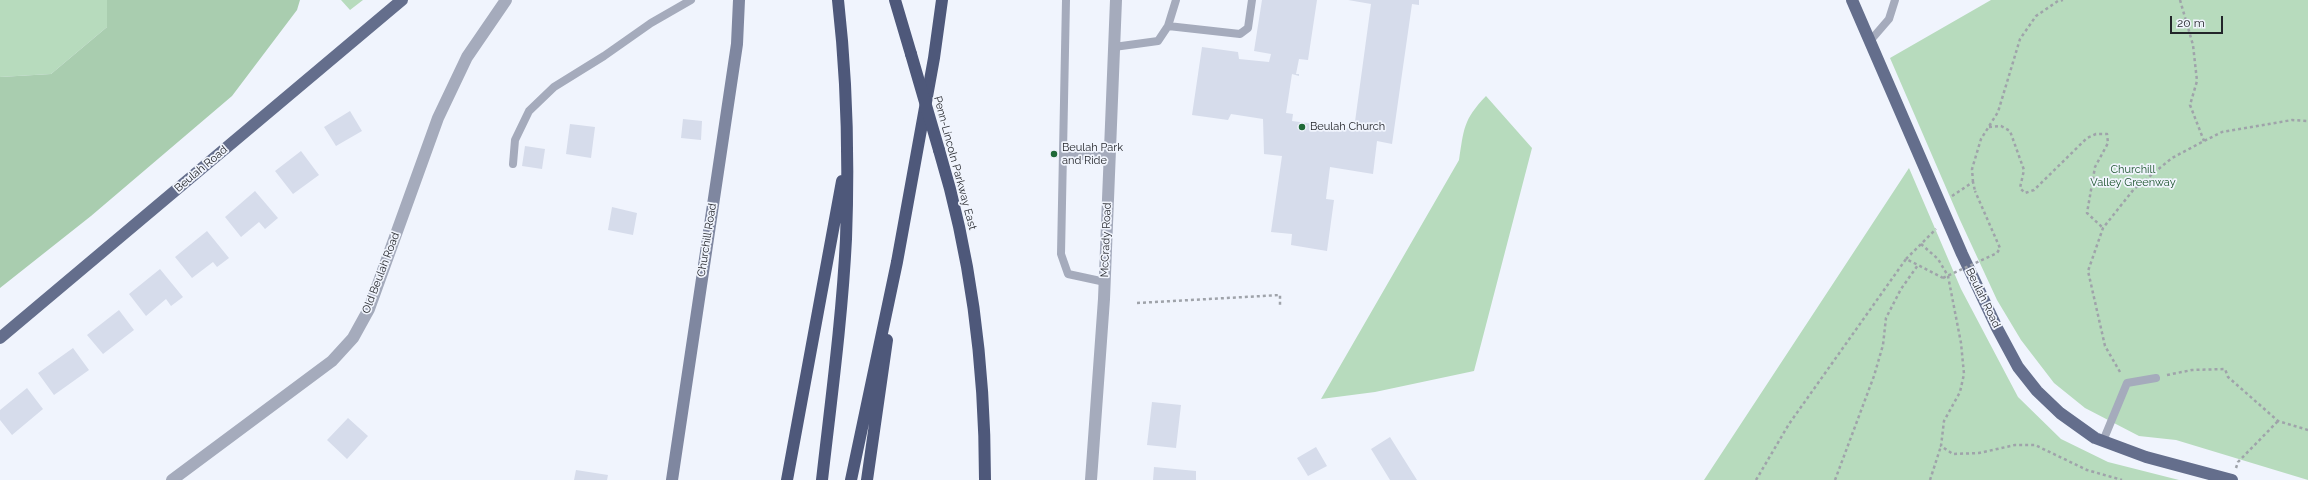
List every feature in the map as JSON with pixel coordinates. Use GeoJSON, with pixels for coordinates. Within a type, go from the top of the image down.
{"type":"FeatureCollection","features":[{"type":"Feature","properties":{"kind":"highway"},"geometry":{"type":"LineString","coordinates":[[822,480],[842,290],[847,204],[846,106],[838,0]]}},
{"type":"Feature","properties":{"kind":"highway","name":"Penn-Lincoln Parkway East"},"geometry":{"type":"LineString","coordinates":[[895,0],[957,216],[975,311],[982,379],[985,480]]}},
{"type":"Feature","properties":{"kind":"highway"},"geometry":{"type":"LineString","coordinates":[[851,480],[898,262],[934,58],[942,0]]}},
{"type":"Feature","properties":{"kind":"highway"},"geometry":{"type":"LineString","coordinates":[[787,480],[847,152]]}},
{"type":"Feature","properties":{"kind":"highway"},"geometry":{"type":"LineString","coordinates":[[867,480],[877,420],[898,262]]}},
{"type":"Feature","properties":{"kind":"main road","name":"Beulah Road"},"geometry":{"type":"LineString","coordinates":[[0,338],[402,0]]}},
{"type":"Feature","properties":{"kind":"main road","name":"Beulah Road"},"geometry":{"type":"LineString","coordinates":[[1852,0],[1962,254],[1997,328],[2018,367],[2037,391],[2060,413],[2095,438],[2204,476],[2232,480]]}},
{"type":"Feature","properties":{"kind":"street","name":"Old Beulah Road"},"geometry":{"type":"LineString","coordinates":[[172,480],[332,361],[353,338],[369,309],[438,118],[452,86],[467,57],[506,0]]}},
{"type":"Feature","properties":{"kind":"street","name":"Churchill Road"},"geometry":{"type":"LineString","coordinates":[[672,480],[737,44],[739,0]]}},
{"type":"Feature","properties":{"kind":"street","name":"McCrady Road"},"geometry":{"type":"LineString","coordinates":[[1091,480],[1105,282],[1116,0]]}},
{"type":"Feature","properties":{"kind":"lane"},"geometry":{"type":"LineString","coordinates":[[513,164],[515,140],[529,110],[554,86],[604,56],[651,23],[691,0]]}},
{"type":"Feature","properties":{"kind":"lane"},"geometry":{"type":"LineString","coordinates":[[1066,0],[1061,254],[1068,274],[1105,282]]}},
{"type":"Feature","properties":{"kind":"lane"},"geometry":{"type":"LineString","coordinates":[[1114,47],[1158,41],[1168,26],[1176,0]]}},
{"type":"Feature","properties":{"kind":"lane"},"geometry":{"type":"LineString","coordinates":[[1168,26],[1240,34],[1248,28],[1252,0]]}},
{"type":"Feature","properties":{"kind":"lane"},"geometry":{"type":"LineString","coordinates":[[1870,41],[1889,19],[1895,0]]}},
{"type":"Feature","properties":{"kind":"lane"},"geometry":{"type":"LineString","coordinates":[[1063,156],[1110,156]]}},
{"type":"Feature","properties":{"kind":"lane"},"geometry":{"type":"LineString","coordinates":[[2103,441],[2127,383],[2156,378]]}},
{"type":"Feature","properties":{"kind":"path"},"geometry":{"type":"LineString","coordinates":[[1906,259],[1943,278],[1997,253],[2000,248],[1975,191],[1972,169],[1981,139],[1998,112],[2020,39],[2036,16],[2058,1],[2063,0]]}},
{"type":"Feature","properties":{"kind":"path"},"geometry":{"type":"LineString","coordinates":[[2180,0],[2193,45],[2197,81],[2190,105],[2204,141]]}},
{"type":"Feature","properties":{"kind":"path"},"geometry":{"type":"LineString","coordinates":[[2127,383],[2105,346],[2088,271],[2103,228],[2134,189],[2172,158],[2204,141],[2222,132],[2292,120],[2308,121]]}},
{"type":"Feature","properties":{"kind":"path"},"geometry":{"type":"LineString","coordinates":[[1989,127],[2001,126],[2010,131],[2024,170],[2020,188],[2025,193],[2034,190],[2087,138],[2096,134],[2106,134],[2108,143],[2095,167],[2087,213],[2103,228]]}},
{"type":"Feature","properties":{"kind":"path"},"geometry":{"type":"LineString","coordinates":[[1954,195],[1974,182]]}},
{"type":"Feature","properties":{"kind":"path"},"geometry":{"type":"LineString","coordinates":[[1756,480],[1789,424],[1906,259],[1937,228]]}},
{"type":"Feature","properties":{"kind":"path"},"geometry":{"type":"LineString","coordinates":[[1921,244],[1938,259],[1948,276],[1964,374],[1961,386],[1944,421],[1941,446],[1930,480]]}},
{"type":"Feature","properties":{"kind":"path"},"geometry":{"type":"LineString","coordinates":[[1835,480],[1874,376],[1883,345],[1886,318],[1901,289],[1918,265]]}},
{"type":"Feature","properties":{"kind":"path"},"geometry":{"type":"LineString","coordinates":[[1137,303],[1280,295],[1280,306]]}},
{"type":"Feature","properties":{"kind":"path"},"geometry":{"type":"LineString","coordinates":[[2156,378],[2192,370],[2225,369],[2228,377],[2278,421],[2308,430]]}},
{"type":"Feature","properties":{"kind":"path"},"geometry":{"type":"LineString","coordinates":[[2238,462],[2278,421]]}},
{"type":"Feature","properties":{"kind":"path"},"geometry":{"type":"LineString","coordinates":[[1941,446],[1953,454],[1979,453],[2015,445],[2035,445],[2087,470],[2122,480]]}},
{"type":"Feature","properties":{"kind":"green space"},"geometry":{"type":"Polygon","coordinates":[[[0,0],[107,0],[107,27],[51,74],[0,77],[0,0]]]}},
{"type":"Feature","properties":{"kind":"green space"},"geometry":{"type":"Polygon","coordinates":[[[107,0],[300,0],[297,10],[232,96],[91,216],[0,288],[0,77],[51,74],[107,27],[107,0]]]}},
{"type":"Feature","properties":{"kind":"green space"},"geometry":{"type":"Polygon","coordinates":[[[341,0],[363,0],[350,10],[341,0]]]}},
{"type":"Feature","properties":{"kind":"green space","name":"Churchill Valley Greenway"},"geometry":{"type":"Polygon","coordinates":[[[1991,0],[2308,0],[2308,480],[2176,440],[2139,436],[2085,408],[2054,383],[2021,340],[1997,300],[1960,220],[1890,58],[1991,0]]]}},
{"type":"Feature","properties":{"kind":"green space"},"geometry":{"type":"Polygon","coordinates":[[[1486,96],[1532,148],[1474,371],[1375,392],[1321,399],[1459,160],[1466,125],[1478,104],[1486,96]]]}},
{"type":"Feature","properties":{"kind":"green space"},"geometry":{"type":"Polygon","coordinates":[[[1909,168],[1961,289],[2018,397],[2061,439],[2108,462],[2179,480],[1704,480],[1909,168]]]}},
{"type":"Feature","properties":{"kind":"building","name":"Beulah Church"},"geometry":{"type":"Polygon","coordinates":[[[1262,0],[1317,0],[1308,60],[1299,59],[1296,74],[1299,74],[1299,76],[1292,74],[1286,113],[1293,114],[1292,121],[1354,129],[1371,4],[1348,0],[1419,0],[1419,5],[1412,4],[1392,144],[1377,141],[1373,174],[1330,167],[1326,199],[1334,200],[1327,251],[1291,245],[1292,234],[1271,232],[1282,156],[1264,154],[1263,119],[1231,114],[1228,120],[1192,115],[1202,47],[1238,52],[1239,59],[1269,62],[1271,54],[1254,51],[1262,0]]]}},
{"type":"Feature","properties":{"kind":"building"},"geometry":{"type":"Polygon","coordinates":[[[350,111],[362,131],[336,146],[324,127],[350,111]]]}},
{"type":"Feature","properties":{"kind":"building"},"geometry":{"type":"Polygon","coordinates":[[[683,119],[702,121],[701,140],[681,138],[683,119]]]}},
{"type":"Feature","properties":{"kind":"building"},"geometry":{"type":"Polygon","coordinates":[[[570,124],[595,127],[591,158],[566,154],[570,124]]]}},
{"type":"Feature","properties":{"kind":"building"},"geometry":{"type":"Polygon","coordinates":[[[525,146],[545,149],[542,169],[522,166],[525,146]]]}},
{"type":"Feature","properties":{"kind":"building"},"geometry":{"type":"Polygon","coordinates":[[[301,151],[319,175],[293,194],[275,171],[301,151]]]}},
{"type":"Feature","properties":{"kind":"building"},"geometry":{"type":"Polygon","coordinates":[[[255,191],[278,218],[265,229],[259,222],[241,237],[225,217],[255,191]]]}},
{"type":"Feature","properties":{"kind":"building"},"geometry":{"type":"Polygon","coordinates":[[[612,207],[637,213],[633,235],[608,230],[612,207]]]}},
{"type":"Feature","properties":{"kind":"building"},"geometry":{"type":"Polygon","coordinates":[[[207,231],[229,258],[217,267],[213,262],[192,278],[175,257],[207,231]]]}},
{"type":"Feature","properties":{"kind":"building"},"geometry":{"type":"Polygon","coordinates":[[[160,269],[183,297],[171,306],[166,299],[146,316],[129,294],[160,269]]]}},
{"type":"Feature","properties":{"kind":"building"},"geometry":{"type":"Polygon","coordinates":[[[119,310],[134,330],[103,354],[87,335],[119,310]]]}},
{"type":"Feature","properties":{"kind":"building"},"geometry":{"type":"Polygon","coordinates":[[[73,348],[89,370],[54,395],[38,373],[73,348]]]}},
{"type":"Feature","properties":{"kind":"building"},"geometry":{"type":"Polygon","coordinates":[[[27,388],[43,409],[12,435],[0,420],[0,410],[27,388]]]}},
{"type":"Feature","properties":{"kind":"building"},"geometry":{"type":"Polygon","coordinates":[[[1152,402],[1181,405],[1176,448],[1147,445],[1152,402]]]}},
{"type":"Feature","properties":{"kind":"building"},"geometry":{"type":"Polygon","coordinates":[[[348,418],[368,436],[347,459],[327,440],[348,418]]]}},
{"type":"Feature","properties":{"kind":"building"},"geometry":{"type":"Polygon","coordinates":[[[1390,437],[1417,480],[1390,480],[1371,449],[1390,437]]]}},
{"type":"Feature","properties":{"kind":"building"},"geometry":{"type":"Polygon","coordinates":[[[1316,447],[1327,466],[1308,476],[1297,458],[1316,447]]]}},
{"type":"Feature","properties":{"kind":"building"},"geometry":{"type":"Polygon","coordinates":[[[1154,467],[1196,471],[1196,480],[1153,480],[1154,467]]]}},
{"type":"Feature","properties":{"kind":"building"},"geometry":{"type":"Polygon","coordinates":[[[576,470],[608,475],[607,480],[574,480],[576,470]]]}},
{"type":"Feature","properties":{"kind":"place","name":"Beulah Church"},"geometry":{"type":"Point","coordinates":[1302,127]}},
{"type":"Feature","properties":{"kind":"place","name":"Beulah Park and Ride"},"geometry":{"type":"Point","coordinates":[1054,154]}}]}
